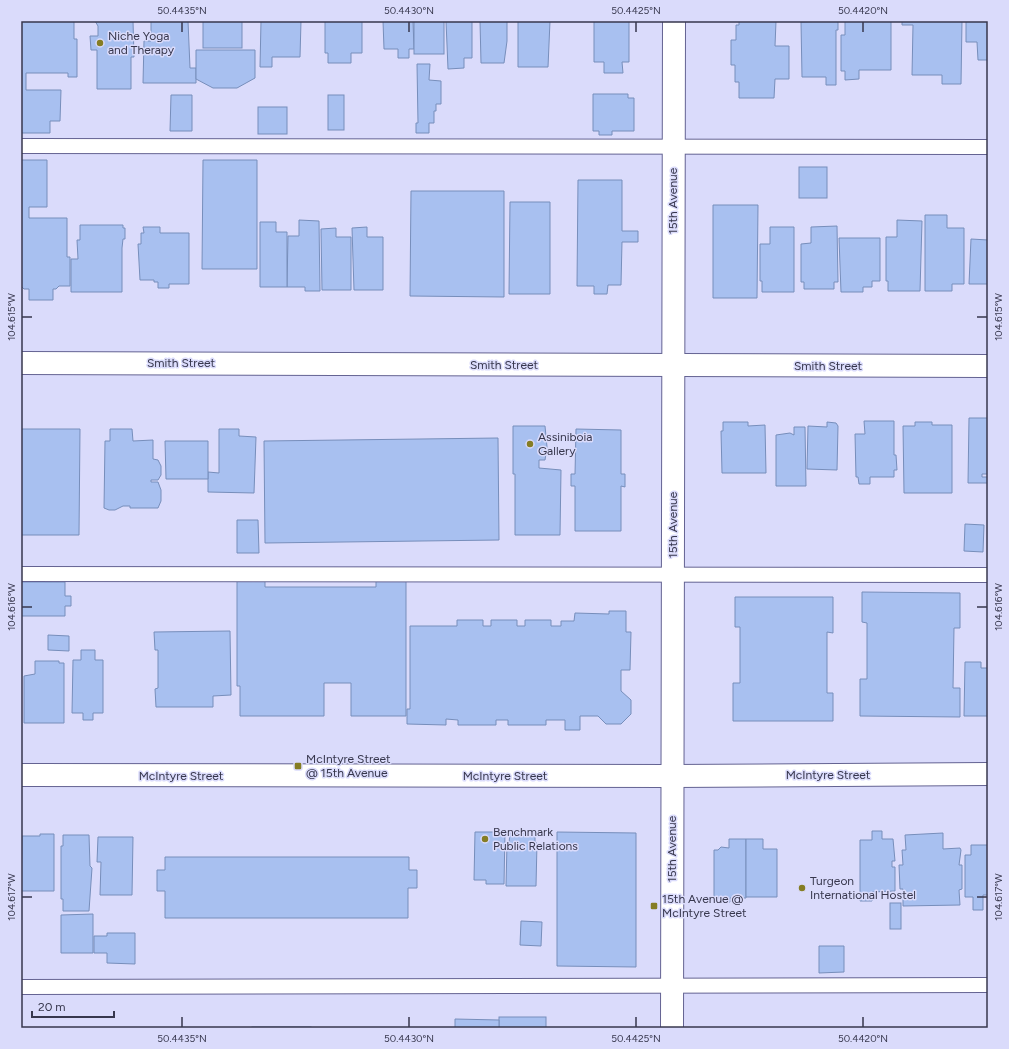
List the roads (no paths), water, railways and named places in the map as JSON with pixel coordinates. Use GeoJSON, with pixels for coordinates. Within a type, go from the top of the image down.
{"type":"FeatureCollection","features":[{"type":"Feature","properties":{"kind":"street","name":"15th Avenue"},"geometry":{"type":"LineString","coordinates":[[672,1028],[674,21]]}},
{"type":"Feature","properties":{"kind":"street","name":"Smith Street"},"geometry":{"type":"LineString","coordinates":[[21,363],[988,366]]}},
{"type":"Feature","properties":{"kind":"street","name":"McIntyre Street"},"geometry":{"type":"LineString","coordinates":[[21,775],[672,776],[988,774]]}},
{"type":"Feature","properties":{"kind":"lane"},"geometry":{"type":"LineString","coordinates":[[21,146],[988,147]]}},
{"type":"Feature","properties":{"kind":"lane"},"geometry":{"type":"LineString","coordinates":[[21,574],[988,575]]}},
{"type":"Feature","properties":{"kind":"lane"},"geometry":{"type":"LineString","coordinates":[[21,987],[671,987],[988,985]]}},
{"type":"Feature","properties":{"kind":"place","name":"Niche Yoga and Therapy"},"geometry":{"type":"Point","coordinates":[100,43]}},
{"type":"Feature","properties":{"kind":"place","name":"Assiniboia Gallery"},"geometry":{"type":"Point","coordinates":[530,444]}},
{"type":"Feature","properties":{"kind":"place","name":"McIntyre Street @ 15th Avenue"},"geometry":{"type":"Point","coordinates":[298,766]}},
{"type":"Feature","properties":{"kind":"place","name":"Benchmark Public Relations"},"geometry":{"type":"Point","coordinates":[485,839]}},
{"type":"Feature","properties":{"kind":"place","name":"Turgeon International Hostel"},"geometry":{"type":"Point","coordinates":[802,888]}},
{"type":"Feature","properties":{"kind":"place","name":"15th Avenue @ McIntyre Street"},"geometry":{"type":"Point","coordinates":[654,906]}}]}
